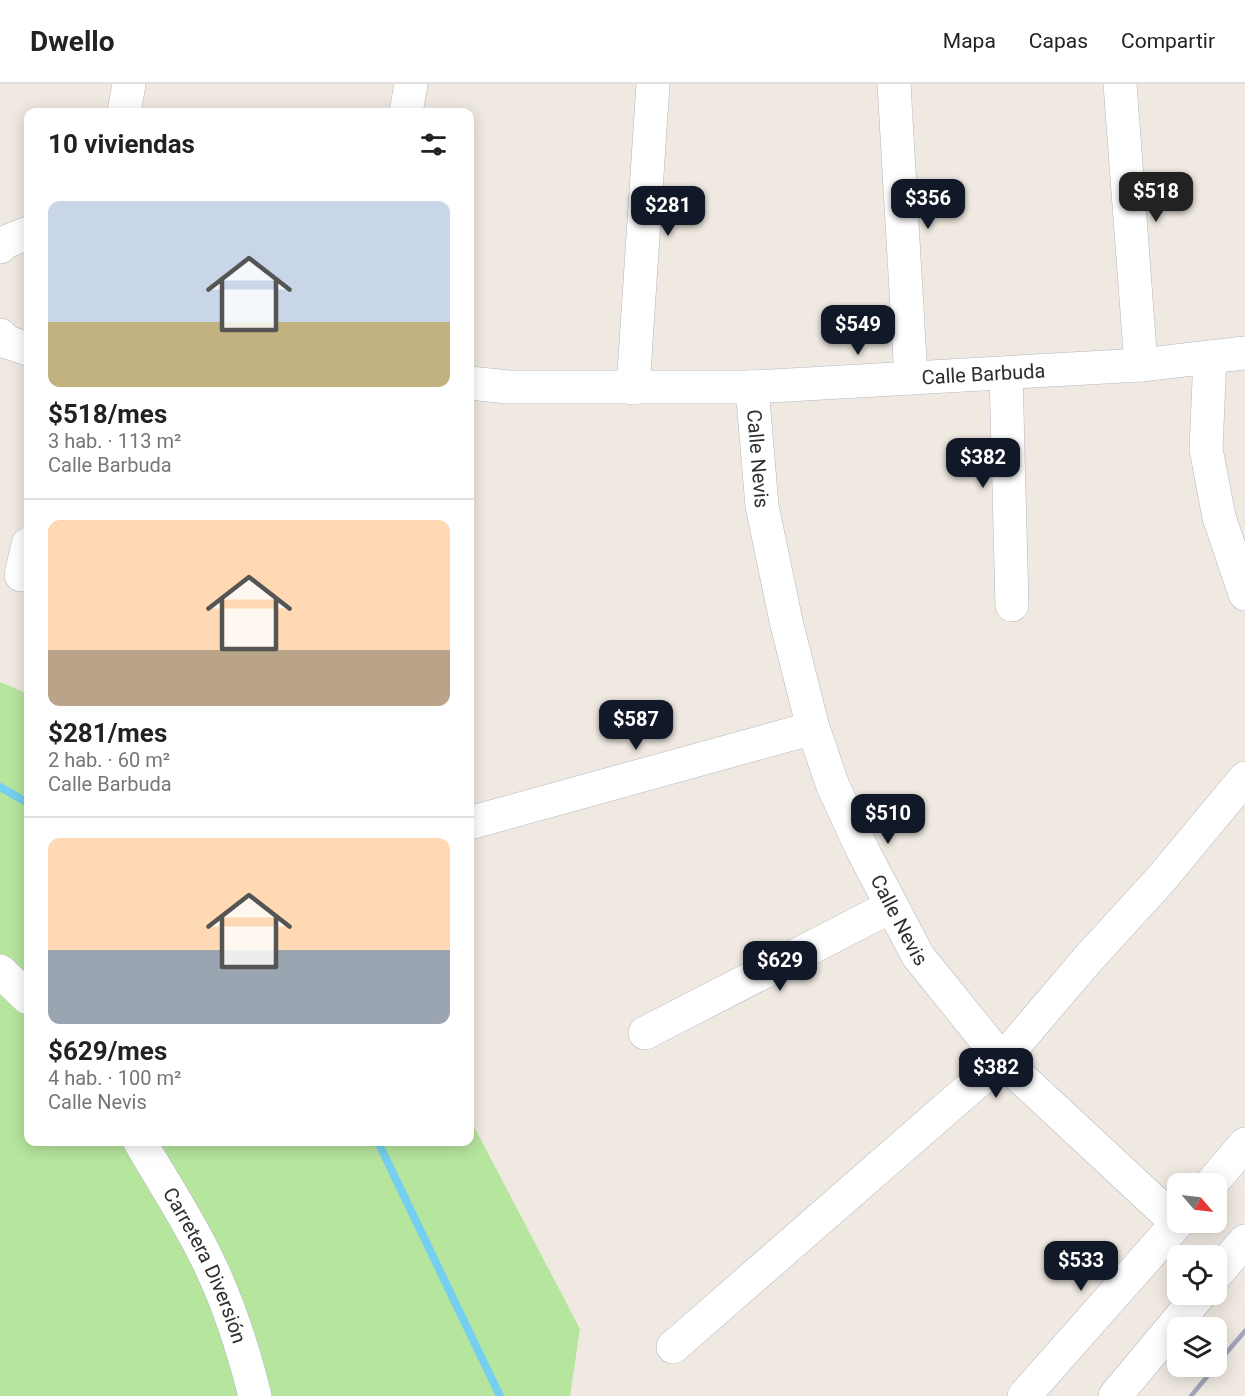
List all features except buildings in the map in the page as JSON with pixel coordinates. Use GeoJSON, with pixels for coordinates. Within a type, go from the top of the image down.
{"type":"FeatureCollection","features":[{"type":"Feature","properties":{"kind":"street"},"geometry":{"type":"LineString","coordinates":[[125,108],[129,84]]}},
{"type":"Feature","properties":{"kind":"street"},"geometry":{"type":"LineString","coordinates":[[407,108],[411,84]]}},
{"type":"Feature","properties":{"kind":"street"},"geometry":{"type":"LineString","coordinates":[[633,387],[652,84]]}},
{"type":"Feature","properties":{"kind":"street"},"geometry":{"type":"LineString","coordinates":[[894,84],[911,378]]}},
{"type":"Feature","properties":{"kind":"street"},"geometry":{"type":"LineString","coordinates":[[1120,84],[1141,365]]}},
{"type":"Feature","properties":{"kind":"street"},"geometry":{"type":"LineString","coordinates":[[0,247],[3,243],[24,235]]}},
{"type":"Feature","properties":{"kind":"street"},"geometry":{"type":"LineString","coordinates":[[0,335],[7,342],[24,348]]}},
{"type":"Feature","properties":{"kind":"street","name":"Calle Barbuda"},"geometry":{"type":"LineString","coordinates":[[474,383],[508,387],[752,387],[1141,365],[1245,353]]}},
{"type":"Feature","properties":{"kind":"street"},"geometry":{"type":"LineString","coordinates":[[1210,357],[1206,449],[1219,517],[1245,594]]}},
{"type":"Feature","properties":{"kind":"street"},"geometry":{"type":"LineString","coordinates":[[1006,373],[1012,605]]}},
{"type":"Feature","properties":{"kind":"street","name":"Calle Nevis"},"geometry":{"type":"LineString","coordinates":[[752,387],[762,506],[786,621],[813,728],[833,786],[863,851],[918,956],[1002,1060],[1167,1214]]}},
{"type":"Feature","properties":{"kind":"street"},"geometry":{"type":"LineString","coordinates":[[21,575],[24,562]]}},
{"type":"Feature","properties":{"kind":"street"},"geometry":{"type":"LineString","coordinates":[[474,822],[813,728]]}},
{"type":"Feature","properties":{"kind":"street"},"geometry":{"type":"LineString","coordinates":[[673,1347],[1002,1060],[1088,959],[1162,878],[1245,778]]}},
{"type":"Feature","properties":{"kind":"street"},"geometry":{"type":"LineString","coordinates":[[645,1033],[892,906]]}},
{"type":"Feature","properties":{"kind":"street"},"geometry":{"type":"LineString","coordinates":[[0,971],[24,994]]}},
{"type":"Feature","properties":{"kind":"street"},"geometry":{"type":"LineString","coordinates":[[1220,1173],[1245,1144]]}},
{"type":"Feature","properties":{"kind":"street","name":"Carretera Diversión"},"geometry":{"type":"LineString","coordinates":[[142,1146],[206,1256],[229,1310],[247,1363],[255,1396]]}},
{"type":"Feature","properties":{"kind":"street"},"geometry":{"type":"LineString","coordinates":[[1024,1396],[1168,1233]]}},
{"type":"Feature","properties":{"kind":"street"},"geometry":{"type":"LineString","coordinates":[[1227,1261],[1245,1240]]}},
{"type":"Feature","properties":{"kind":"street"},"geometry":{"type":"LineString","coordinates":[[1115,1396],[1191,1305]]}},
{"type":"Feature","properties":{"kind":"green space"},"geometry":{"type":"Polygon","coordinates":[[[0,682],[24,692],[24,1146],[474,1146],[474,1127],[580,1329],[570,1396],[0,1396],[0,682]]]}},
{"type":"Feature","properties":{"kind":"waterway"},"geometry":{"type":"LineString","coordinates":[[0,787],[24,801]]}},
{"type":"Feature","properties":{"kind":"waterway"},"geometry":{"type":"LineString","coordinates":[[380,1146],[500,1396]]}},
{"type":"Feature","properties":{"kind":"railway"},"geometry":{"type":"LineString","coordinates":[[1227,1352],[1245,1331]]}},
{"type":"Feature","properties":{"kind":"railway"},"geometry":{"type":"LineString","coordinates":[[1191,1396],[1207,1377]]}}]}
